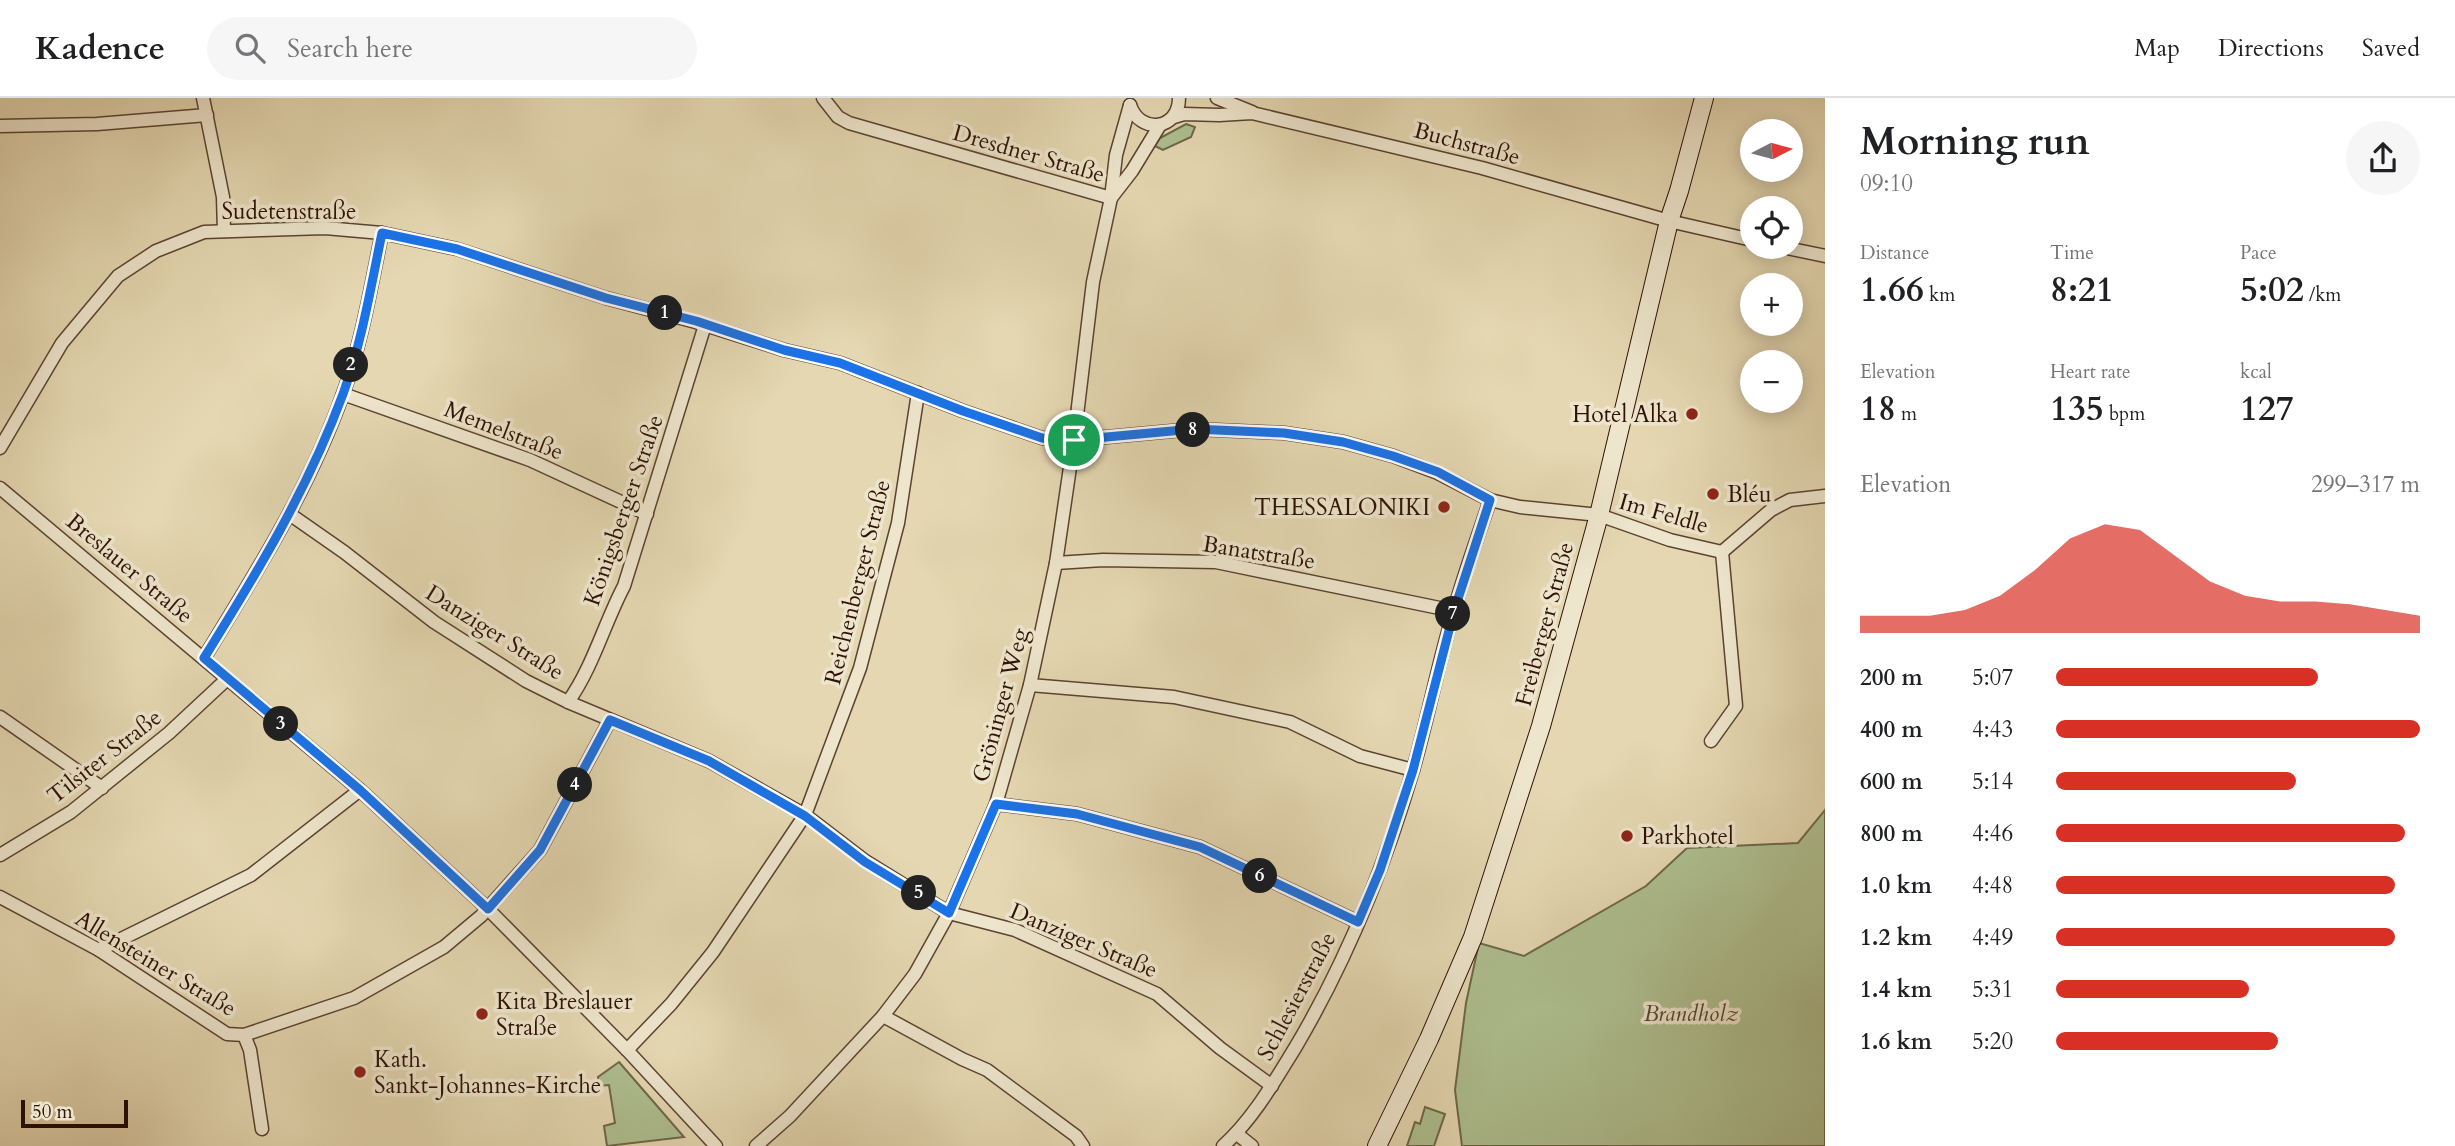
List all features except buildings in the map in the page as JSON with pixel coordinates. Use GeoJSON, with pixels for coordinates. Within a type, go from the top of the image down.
{"type":"FeatureCollection","features":[{"type":"Feature","properties":{"kind":"main road","name":"Freiberger Straße"},"geometry":{"type":"LineString","coordinates":[[1377,1146],[1429,1040],[1473,937],[1541,726],[1599,515],[1669,221],[1704,98]]}},
{"type":"Feature","properties":{"kind":"street"},"geometry":{"type":"LineString","coordinates":[[203,98],[223,197],[224,231]]}},
{"type":"Feature","properties":{"kind":"street","name":"Dresdner Straße"},"geometry":{"type":"LineString","coordinates":[[823,98],[838,117],[849,123],[1111,198]]}},
{"type":"Feature","properties":{"kind":"street"},"geometry":{"type":"LineString","coordinates":[[1174,117],[1180,98]]}},
{"type":"Feature","properties":{"kind":"street","name":"Buchstraße"},"geometry":{"type":"LineString","coordinates":[[1217,98],[1252,113],[1482,168],[1669,221],[1740,237]]}},
{"type":"Feature","properties":{"kind":"street","name":"Gröninger Weg"},"geometry":{"type":"LineString","coordinates":[[756,1146],[790,1116],[883,1016],[915,974],[949,913],[996,804],[1030,685],[1056,563],[1093,282],[1111,198],[1116,155],[1130,102]]}},
{"type":"Feature","properties":{"kind":"street","name":"Gröninger Weg"},"geometry":{"type":"LineString","coordinates":[[1130,102],[1133,113],[1144,123],[1160,125]]}},
{"type":"Feature","properties":{"kind":"street","name":"Buchstraße"},"geometry":{"type":"LineString","coordinates":[[1174,117],[1184,114],[1252,113]]}},
{"type":"Feature","properties":{"kind":"street"},"geometry":{"type":"LineString","coordinates":[[0,126],[97,124],[206,115]]}},
{"type":"Feature","properties":{"kind":"street","name":"Gröninger Weg"},"geometry":{"type":"LineString","coordinates":[[1111,198],[1132,171],[1160,125],[1174,117]]}},
{"type":"Feature","properties":{"kind":"street","name":"Sudetenstraße"},"geometry":{"type":"LineString","coordinates":[[0,448],[62,343],[118,276],[156,251],[204,232],[325,228],[382,233],[457,249],[606,298],[784,350],[840,363],[1042,438],[1074,440],[1194,429],[1284,433],[1343,442],[1393,456],[1438,472],[1490,500],[1520,507],[1599,515]]}},
{"type":"Feature","properties":{"kind":"street"},"geometry":{"type":"LineString","coordinates":[[204,658],[291,514],[343,394],[365,313],[382,233]]}},
{"type":"Feature","properties":{"kind":"street"},"geometry":{"type":"LineString","coordinates":[[1803,251],[1825,256]]}},
{"type":"Feature","properties":{"kind":"street","name":"Königsberger Straße"},"geometry":{"type":"LineString","coordinates":[[568,702],[583,681],[624,586],[705,325]]}},
{"type":"Feature","properties":{"kind":"street","name":"Reichenberger Straße"},"geometry":{"type":"LineString","coordinates":[[627,1050],[671,1004],[713,952],[805,816],[860,668],[898,523],[918,393]]}},
{"type":"Feature","properties":{"kind":"street","name":"Memelstraße"},"geometry":{"type":"LineString","coordinates":[[343,394],[530,460],[647,514]]}},
{"type":"Feature","properties":{"kind":"street","name":"Breslauer Straße"},"geometry":{"type":"LineString","coordinates":[[0,488],[360,790],[488,909],[627,1050],[716,1146]]}},
{"type":"Feature","properties":{"kind":"street","name":"Im Feldle"},"geometry":{"type":"LineString","coordinates":[[1599,515],[1670,540],[1722,552],[1771,510],[1790,500],[1825,496]]}},
{"type":"Feature","properties":{"kind":"street","name":"Schlesierstraße"},"geometry":{"type":"LineString","coordinates":[[1223,1146],[1237,1134],[1272,1086],[1312,1020],[1380,870],[1413,770],[1454,611],[1490,500]]}},
{"type":"Feature","properties":{"kind":"street","name":"Danziger Straße"},"geometry":{"type":"LineString","coordinates":[[291,514],[434,622],[526,681],[568,702],[709,761],[805,816],[865,862],[949,913],[1015,930],[1157,994],[1220,1048],[1272,1086]]}},
{"type":"Feature","properties":{"kind":"street"},"geometry":{"type":"LineString","coordinates":[[1712,741],[1737,706],[1722,552]]}},
{"type":"Feature","properties":{"kind":"street","name":"Banatstraße"},"geometry":{"type":"LineString","coordinates":[[1056,563],[1216,562],[1454,611]]}},
{"type":"Feature","properties":{"kind":"street","name":"Tilsiter Straße"},"geometry":{"type":"LineString","coordinates":[[0,855],[71,812],[102,788],[169,733],[227,679]]}},
{"type":"Feature","properties":{"kind":"street"},"geometry":{"type":"LineString","coordinates":[[1030,685],[1174,698],[1290,722],[1360,756],[1413,770]]}},
{"type":"Feature","properties":{"kind":"street"},"geometry":{"type":"LineString","coordinates":[[0,718],[102,788]]}},
{"type":"Feature","properties":{"kind":"street"},"geometry":{"type":"LineString","coordinates":[[244,1035],[354,998],[444,947],[488,909],[540,850],[610,720]]}},
{"type":"Feature","properties":{"kind":"street"},"geometry":{"type":"LineString","coordinates":[[99,950],[251,875],[360,790]]}},
{"type":"Feature","properties":{"kind":"street"},"geometry":{"type":"LineString","coordinates":[[996,804],[1077,814],[1200,847],[1358,922]]}},
{"type":"Feature","properties":{"kind":"street","name":"Allensteiner Straße"},"geometry":{"type":"LineString","coordinates":[[0,897],[99,950],[227,1034],[244,1035],[250,1050],[262,1129]]}},
{"type":"Feature","properties":{"kind":"street"},"geometry":{"type":"LineString","coordinates":[[883,1016],[987,1070],[1076,1136],[1083,1146]]}},
{"type":"Feature","properties":{"kind":"street"},"geometry":{"type":"LineString","coordinates":[[1237,1134],[1252,1146]]}},
{"type":"Feature","properties":{"kind":"green space"},"geometry":{"type":"Polygon","coordinates":[[[1186,124],[1195,127],[1191,137],[1163,150],[1155,146],[1160,138],[1186,124]]]}},
{"type":"Feature","properties":{"kind":"green space","name":"Brandholz"},"geometry":{"type":"Polygon","coordinates":[[[1825,810],[1825,1146],[1462,1146],[1455,1090],[1466,1003],[1479,943],[1524,956],[1646,886],[1687,848],[1798,843],[1825,810]]]}},
{"type":"Feature","properties":{"kind":"green space"},"geometry":{"type":"Polygon","coordinates":[[[619,1062],[684,1137],[607,1146],[604,1126],[615,1123],[609,1085],[598,1086],[598,1077],[619,1062]]]}},
{"type":"Feature","properties":{"kind":"green space"},"geometry":{"type":"Polygon","coordinates":[[[1425,1107],[1445,1114],[1434,1146],[1407,1146],[1415,1122],[1420,1124],[1425,1107]]]}},
{"type":"Feature","properties":{"kind":"place","name":"Hotel Alka"},"geometry":{"type":"Point","coordinates":[1692,414]}},
{"type":"Feature","properties":{"kind":"place","name":"Bléu"},"geometry":{"type":"Point","coordinates":[1713,494]}},
{"type":"Feature","properties":{"kind":"place","name":"THESSALONIKI"},"geometry":{"type":"Point","coordinates":[1444,507]}},
{"type":"Feature","properties":{"kind":"place","name":"Parkhotel"},"geometry":{"type":"Point","coordinates":[1627,836]}},
{"type":"Feature","properties":{"kind":"place","name":"Kita Breslauer Straße"},"geometry":{"type":"Point","coordinates":[482,1014]}},
{"type":"Feature","properties":{"kind":"place","name":"Kath. Sankt-Johannes-Kirche"},"geometry":{"type":"Point","coordinates":[360,1072]}},
{"type":"Feature","properties":{"kind":"route"},"geometry":{"type":"LineString","coordinates":[[382,233],[457,249],[606,298],[696,321],[784,350],[840,363],[963,411],[1042,438],[1074,440],[1194,429],[1284,433],[1343,442],[1393,456],[1438,472],[1490,500],[1454,611],[1413,770],[1380,870],[1358,922],[1200,847],[1077,814],[996,804],[949,913],[865,862],[805,816],[709,761],[610,720],[540,850],[488,909],[360,790],[204,658],[291,514],[343,394],[365,313],[382,233]]}}]}
